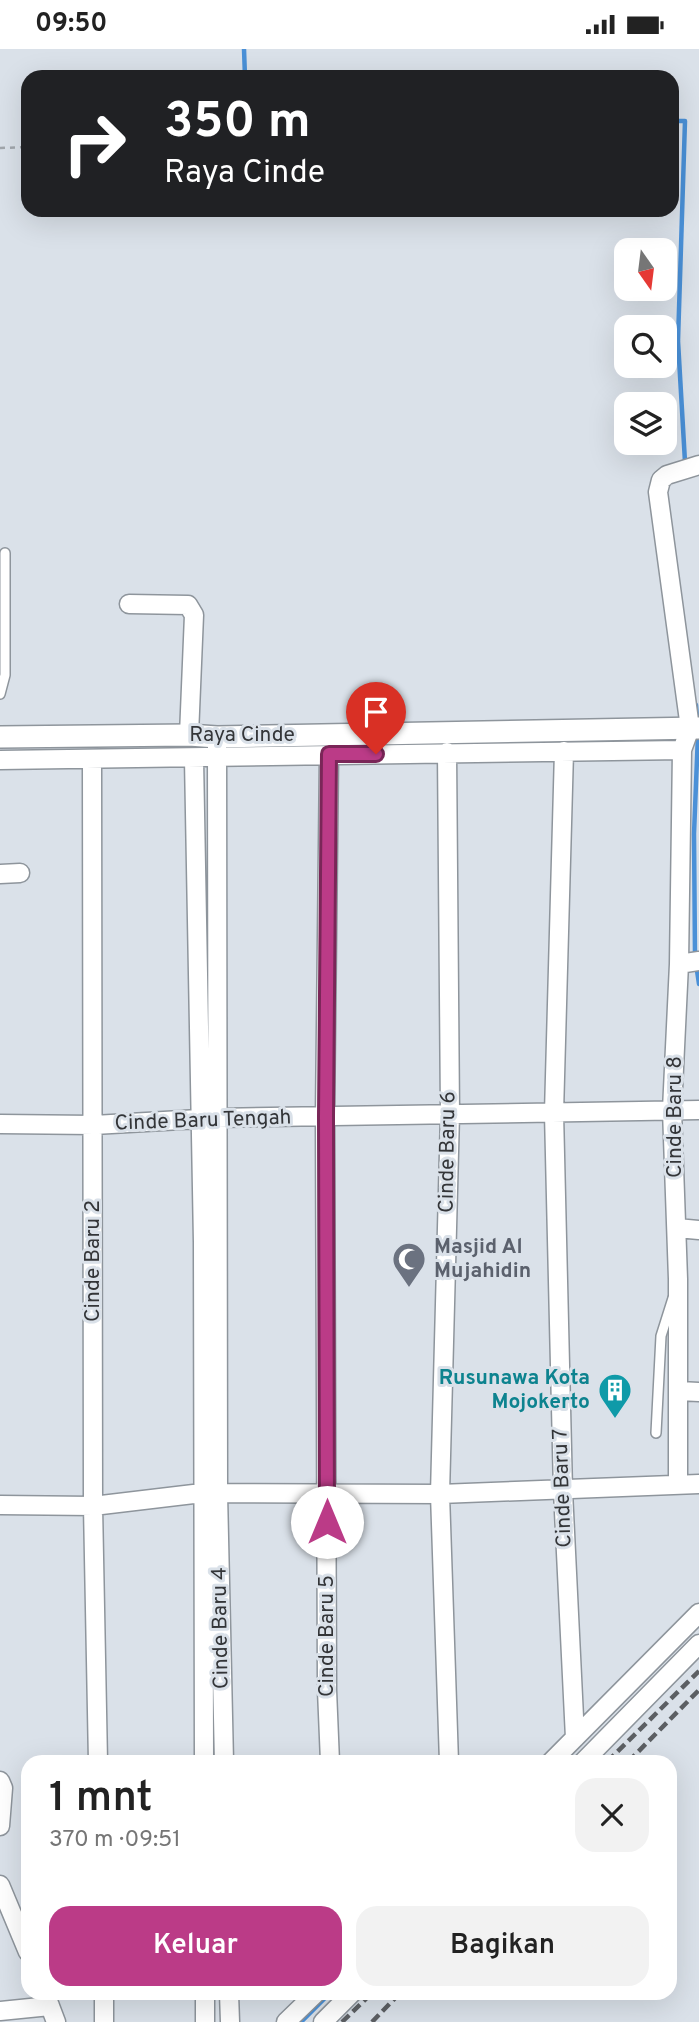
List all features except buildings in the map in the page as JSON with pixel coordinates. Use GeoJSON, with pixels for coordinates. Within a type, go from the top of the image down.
{"type":"FeatureCollection","features":[{"type":"Feature","properties":{"kind":"street","name":"Cinde Baru 8"},"geometry":{"type":"LineString","coordinates":[[678,1484],[678,1279],[672,1110],[691,962],[690,735],[658,492],[661,479],[667,475],[699,465]]}},
{"type":"Feature","properties":{"kind":"street"},"geometry":{"type":"LineString","coordinates":[[128,604],[188,604],[192,609],[194,615],[189,735]]}},
{"type":"Feature","properties":{"kind":"street","name":"Raya Cinde"},"geometry":{"type":"LineString","coordinates":[[0,737],[189,735],[217,748],[329,754],[564,751],[690,735]]}},
{"type":"Feature","properties":{"kind":"street","name":"Raya Cinde"},"geometry":{"type":"LineString","coordinates":[[0,760],[194,759],[217,748],[690,735]]}},
{"type":"Feature","properties":{"kind":"street"},"geometry":{"type":"LineString","coordinates":[[204,1755],[210,1493],[208,1119],[217,748]]}},
{"type":"Feature","properties":{"kind":"street","name":"Cinde Baru 7"},"geometry":{"type":"LineString","coordinates":[[564,751],[554,1113],[563,1491],[575,1738]]}},
{"type":"Feature","properties":{"kind":"street","name":"Cinde Baru 6"},"geometry":{"type":"LineString","coordinates":[[447,752],[450,1114],[440,1494],[449,1755]]}},
{"type":"Feature","properties":{"kind":"street","name":"Cinde Baru 5"},"geometry":{"type":"LineString","coordinates":[[329,754],[326,1117],[327,1690],[330,1755]]}},
{"type":"Feature","properties":{"kind":"street"},"geometry":{"type":"LineString","coordinates":[[194,759],[208,1119]]}},
{"type":"Feature","properties":{"kind":"street","name":"Cinde Baru 2"},"geometry":{"type":"LineString","coordinates":[[92,760],[93,1506],[99,1755]]}},
{"type":"Feature","properties":{"kind":"street"},"geometry":{"type":"LineString","coordinates":[[0,874],[20,873]]}},
{"type":"Feature","properties":{"kind":"street","name":"Cinde Baru Tengah"},"geometry":{"type":"LineString","coordinates":[[0,1124],[94,1125],[208,1119],[699,1110]]}},
{"type":"Feature","properties":{"kind":"street"},"geometry":{"type":"LineString","coordinates":[[677,1228],[699,1230]]}},
{"type":"Feature","properties":{"kind":"street"},"geometry":{"type":"LineString","coordinates":[[679,1391],[699,1392]]}},
{"type":"Feature","properties":{"kind":"street"},"geometry":{"type":"LineString","coordinates":[[0,1504],[93,1506],[210,1493],[440,1494],[699,1484]]}},
{"type":"Feature","properties":{"kind":"street","name":"Cinde Baru 4"},"geometry":{"type":"LineString","coordinates":[[210,1493],[224,1755]]}},
{"type":"Feature","properties":{"kind":"street"},"geometry":{"type":"LineString","coordinates":[[558,1755],[699,1613]]}},
{"type":"Feature","properties":{"kind":"street"},"geometry":{"type":"LineString","coordinates":[[590,1755],[699,1644]]}},
{"type":"Feature","properties":{"kind":"street"},"geometry":{"type":"LineString","coordinates":[[0,1781],[3,1788],[0,1826]]}},
{"type":"Feature","properties":{"kind":"street"},"geometry":{"type":"LineString","coordinates":[[0,1885],[21,1935]]}},
{"type":"Feature","properties":{"kind":"street"},"geometry":{"type":"LineString","coordinates":[[104,2000],[104,2022]]}},
{"type":"Feature","properties":{"kind":"street"},"geometry":{"type":"LineString","coordinates":[[205,2000],[205,2022]]}},
{"type":"Feature","properties":{"kind":"street"},"geometry":{"type":"LineString","coordinates":[[229,2000],[230,2022]]}},
{"type":"Feature","properties":{"kind":"street"},"geometry":{"type":"LineString","coordinates":[[286,2022],[309,2000]]}},
{"type":"Feature","properties":{"kind":"street"},"geometry":{"type":"LineString","coordinates":[[323,2022],[345,2000]]}},
{"type":"Feature","properties":{"kind":"street"},"geometry":{"type":"LineString","coordinates":[[0,2011],[50,2007]]}},
{"type":"Feature","properties":{"kind":"lane"},"geometry":{"type":"LineString","coordinates":[[0,694],[5,554]]}},
{"type":"Feature","properties":{"kind":"lane"},"geometry":{"type":"LineString","coordinates":[[656,1433],[661,1336],[678,1279]]}},
{"type":"Feature","properties":{"kind":"path"},"geometry":{"type":"LineString","coordinates":[[0,148],[21,147]]}},
{"type":"Feature","properties":{"kind":"waterway"},"geometry":{"type":"LineString","coordinates":[[244,49],[245,70]]}},
{"type":"Feature","properties":{"kind":"waterway"},"geometry":{"type":"LineString","coordinates":[[679,121],[685,121],[678,341],[685,462]]}},
{"type":"Feature","properties":{"kind":"waterway"},"geometry":{"type":"LineString","coordinates":[[696,705],[697,718]]}},
{"type":"Feature","properties":{"kind":"waterway"},"geometry":{"type":"LineString","coordinates":[[695,956],[694,834],[698,734]]}},
{"type":"Feature","properties":{"kind":"waterway"},"geometry":{"type":"LineString","coordinates":[[696,964],[699,984]]}},
{"type":"Feature","properties":{"kind":"waterway"},"geometry":{"type":"LineString","coordinates":[[301,2022],[323,2000]]}},
{"type":"Feature","properties":{"kind":"railway"},"geometry":{"type":"LineString","coordinates":[[614,1755],[699,1671]]}},
{"type":"Feature","properties":{"kind":"railway"},"geometry":{"type":"LineString","coordinates":[[635,1755],[699,1690]]}},
{"type":"Feature","properties":{"kind":"railway"},"geometry":{"type":"LineString","coordinates":[[342,2022],[365,2000]]}},
{"type":"Feature","properties":{"kind":"railway"},"geometry":{"type":"LineString","coordinates":[[372,2022],[393,2000]]}},
{"type":"Feature","properties":{"kind":"place","name":"Masjid Al Mujahidin"},"geometry":{"type":"Point","coordinates":[409,1289]}},
{"type":"Feature","properties":{"kind":"place","name":"Rusunawa Kota Mojokerto"},"geometry":{"type":"Point","coordinates":[615,1420]}},
{"type":"Feature","properties":{"kind":"route"},"geometry":{"type":"LineString","coordinates":[[327,1522],[329,754],[376,754]]}}]}
